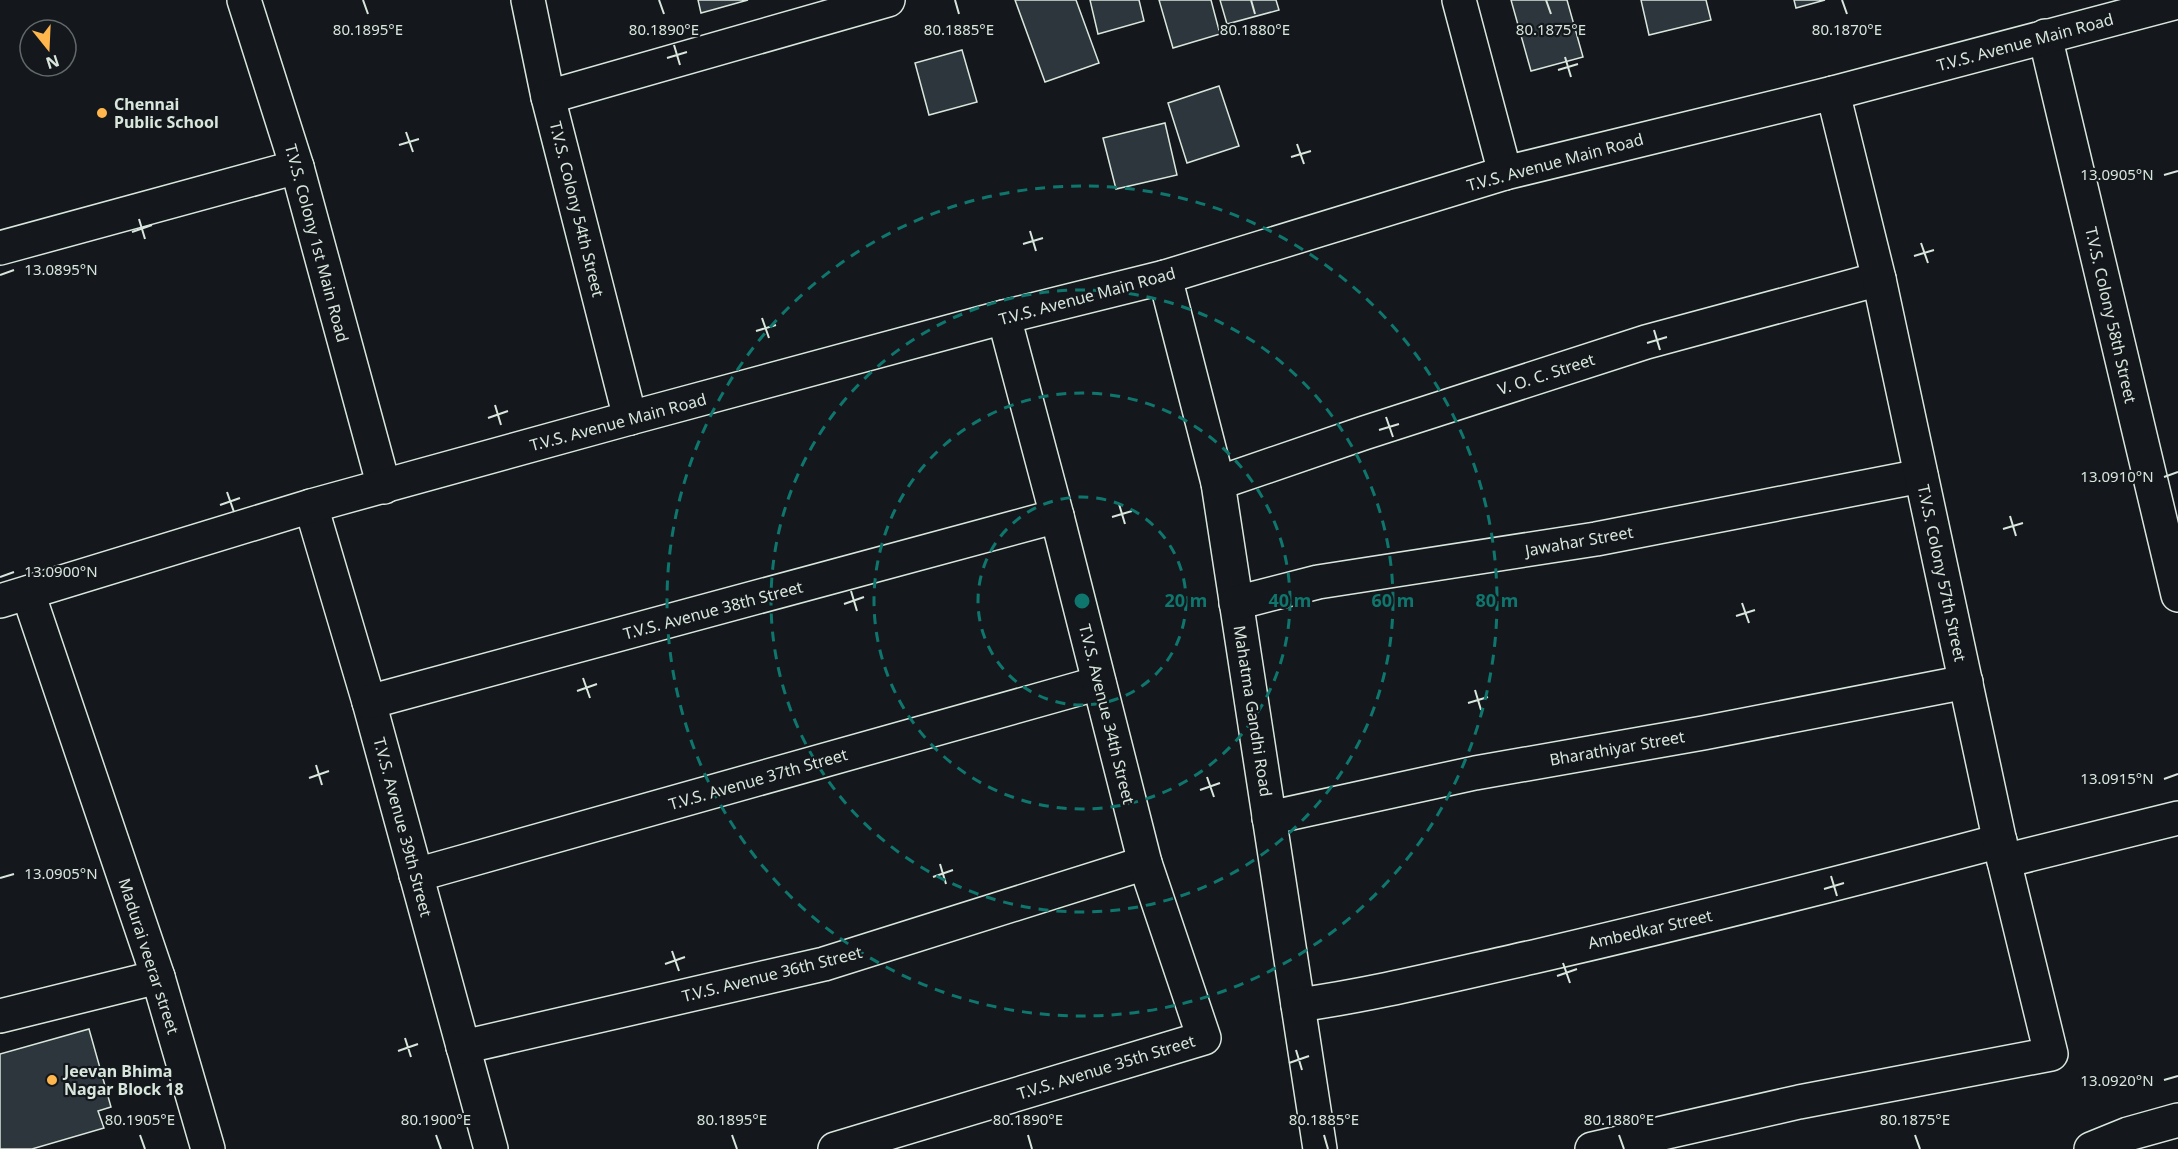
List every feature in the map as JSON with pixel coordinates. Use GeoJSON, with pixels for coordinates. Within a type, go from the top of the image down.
{"type":"FeatureCollection","features":[{"type":"Feature","properties":{"kind":"street","name":"T.V.S. Colony 1st Main Road"},"geometry":{"type":"LineString","coordinates":[[244,0],[297,167],[384,487]]}},
{"type":"Feature","properties":{"kind":"street","name":"T.V.S. Colony 54th Street"},"geometry":{"type":"LineString","coordinates":[[528,0],[548,97],[630,418]]}},
{"type":"Feature","properties":{"kind":"street"},"geometry":{"type":"LineString","coordinates":[[548,97],[888,0]]}},
{"type":"Feature","properties":{"kind":"street"},"geometry":{"type":"LineString","coordinates":[[1459,0],[1505,173]]}},
{"type":"Feature","properties":{"kind":"street","name":"T.V.S. Avenue Main Road"},"geometry":{"type":"LineString","coordinates":[[14,597],[311,506],[1004,317],[1165,276],[1505,173],[1833,93],[2178,2]]}},
{"type":"Feature","properties":{"kind":"street","name":"T.V.S. Colony 58th Street"},"geometry":{"type":"LineString","coordinates":[[2045,36],[2178,595]]}},
{"type":"Feature","properties":{"kind":"street","name":"T.V.S. Colony 57th Street"},"geometry":{"type":"LineString","coordinates":[[1592,1149],[1799,1102],[2050,1054],[2002,851],[1879,279],[1833,93]]}},
{"type":"Feature","properties":{"kind":"street"},"geometry":{"type":"LineString","coordinates":[[0,248],[297,167]]}},
{"type":"Feature","properties":{"kind":"street","name":"Mahatma Gandhi Road"},"geometry":{"type":"LineString","coordinates":[[1165,276],[1218,483],[1320,1149]]}},
{"type":"Feature","properties":{"kind":"street","name":"V. O. C. Street"},"geometry":{"type":"LineString","coordinates":[[1218,483],[1364,433],[1646,342],[1879,279]]}},
{"type":"Feature","properties":{"kind":"street","name":"T.V.S. Avenue 34th Street"},"geometry":{"type":"LineString","coordinates":[[1004,317],[1145,863],[1204,1038]]}},
{"type":"Feature","properties":{"kind":"street","name":"Jawahar Street"},"geometry":{"type":"LineString","coordinates":[[1236,603],[1318,582],[1596,539],[1921,476]]}},
{"type":"Feature","properties":{"kind":"street","name":"T.V.S. Avenue 39th Street"},"geometry":{"type":"LineString","coordinates":[[311,506],[369,702],[491,1149]]}},
{"type":"Feature","properties":{"kind":"street","name":"T.V.S. Avenue 38th Street"},"geometry":{"type":"LineString","coordinates":[[369,702],[1057,516]]}},
{"type":"Feature","properties":{"kind":"street","name":"Madurai veerar street"},"geometry":{"type":"LineString","coordinates":[[14,597],[158,977],[207,1149]]}},
{"type":"Feature","properties":{"kind":"street","name":"Bharathiyar Street"},"geometry":{"type":"LineString","coordinates":[[1269,818],[1475,773],[1703,733],[1966,682]]}},
{"type":"Feature","properties":{"kind":"street","name":"T.V.S. Avenue 37th Street"},"geometry":{"type":"LineString","coordinates":[[416,875],[1099,683]]}},
{"type":"Feature","properties":{"kind":"street","name":"Ambedkar Street"},"geometry":{"type":"LineString","coordinates":[[1298,1005],[1340,999],[1816,890],[2002,851],[2178,818]]}},
{"type":"Feature","properties":{"kind":"street","name":"T.V.S. Avenue 36th Street"},"geometry":{"type":"LineString","coordinates":[[463,1047],[824,964],[1145,863]]}},
{"type":"Feature","properties":{"kind":"street"},"geometry":{"type":"LineString","coordinates":[[0,1016],[158,977]]}},
{"type":"Feature","properties":{"kind":"street","name":"T.V.S. Avenue 35th Street"},"geometry":{"type":"LineString","coordinates":[[835,1149],[1204,1038]]}},
{"type":"Feature","properties":{"kind":"street"},"geometry":{"type":"LineString","coordinates":[[2091,1149],[2129,1141],[2178,1120]]}},
{"type":"Feature","properties":{"kind":"building"},"geometry":{"type":"Polygon","coordinates":[[[698,0],[748,0],[701,13],[698,0]]]}},
{"type":"Feature","properties":{"kind":"building"},"geometry":{"type":"Polygon","coordinates":[[[1015,0],[1076,0],[1099,63],[1045,82],[1015,0]]]}},
{"type":"Feature","properties":{"kind":"building"},"geometry":{"type":"Polygon","coordinates":[[[1090,0],[1139,0],[1144,21],[1098,34],[1090,0]]]}},
{"type":"Feature","properties":{"kind":"building"},"geometry":{"type":"Polygon","coordinates":[[[1159,0],[1211,0],[1220,34],[1173,48],[1159,0]]]}},
{"type":"Feature","properties":{"kind":"building"},"geometry":{"type":"Polygon","coordinates":[[[1220,0],[1276,0],[1279,10],[1227,24],[1220,0]]]}},
{"type":"Feature","properties":{"kind":"building"},"geometry":{"type":"Polygon","coordinates":[[[1511,0],[1567,0],[1583,57],[1531,71],[1511,0]]]}},
{"type":"Feature","properties":{"kind":"building"},"geometry":{"type":"Polygon","coordinates":[[[1641,0],[1706,0],[1711,20],[1649,35],[1641,0]]]}},
{"type":"Feature","properties":{"kind":"building"},"geometry":{"type":"Polygon","coordinates":[[[1794,0],[1825,0],[1796,8],[1794,0]]]}},
{"type":"Feature","properties":{"kind":"building"},"geometry":{"type":"Polygon","coordinates":[[[962,50],[977,102],[929,115],[915,63],[962,50]]]}},
{"type":"Feature","properties":{"kind":"building"},"geometry":{"type":"Polygon","coordinates":[[[1219,86],[1239,146],[1187,163],[1168,103],[1219,86]]]}},
{"type":"Feature","properties":{"kind":"building"},"geometry":{"type":"Polygon","coordinates":[[[1165,123],[1177,175],[1116,189],[1103,138],[1165,123]]]}},
{"type":"Feature","properties":{"kind":"building","name":"Jeevan Bhima Nagar Block 18"},"geometry":{"type":"Polygon","coordinates":[[[89,1029],[111,1107],[98,1111],[104,1128],[32,1149],[0,1149],[0,1054],[89,1029]]]}},
{"type":"Feature","properties":{"kind":"place","name":"Chennai Public School"},"geometry":{"type":"Point","coordinates":[102,113]}},
{"type":"Feature","properties":{"kind":"place","name":"Jeevan Bhima Nagar Block 18"},"geometry":{"type":"Point","coordinates":[52,1080]}}]}
